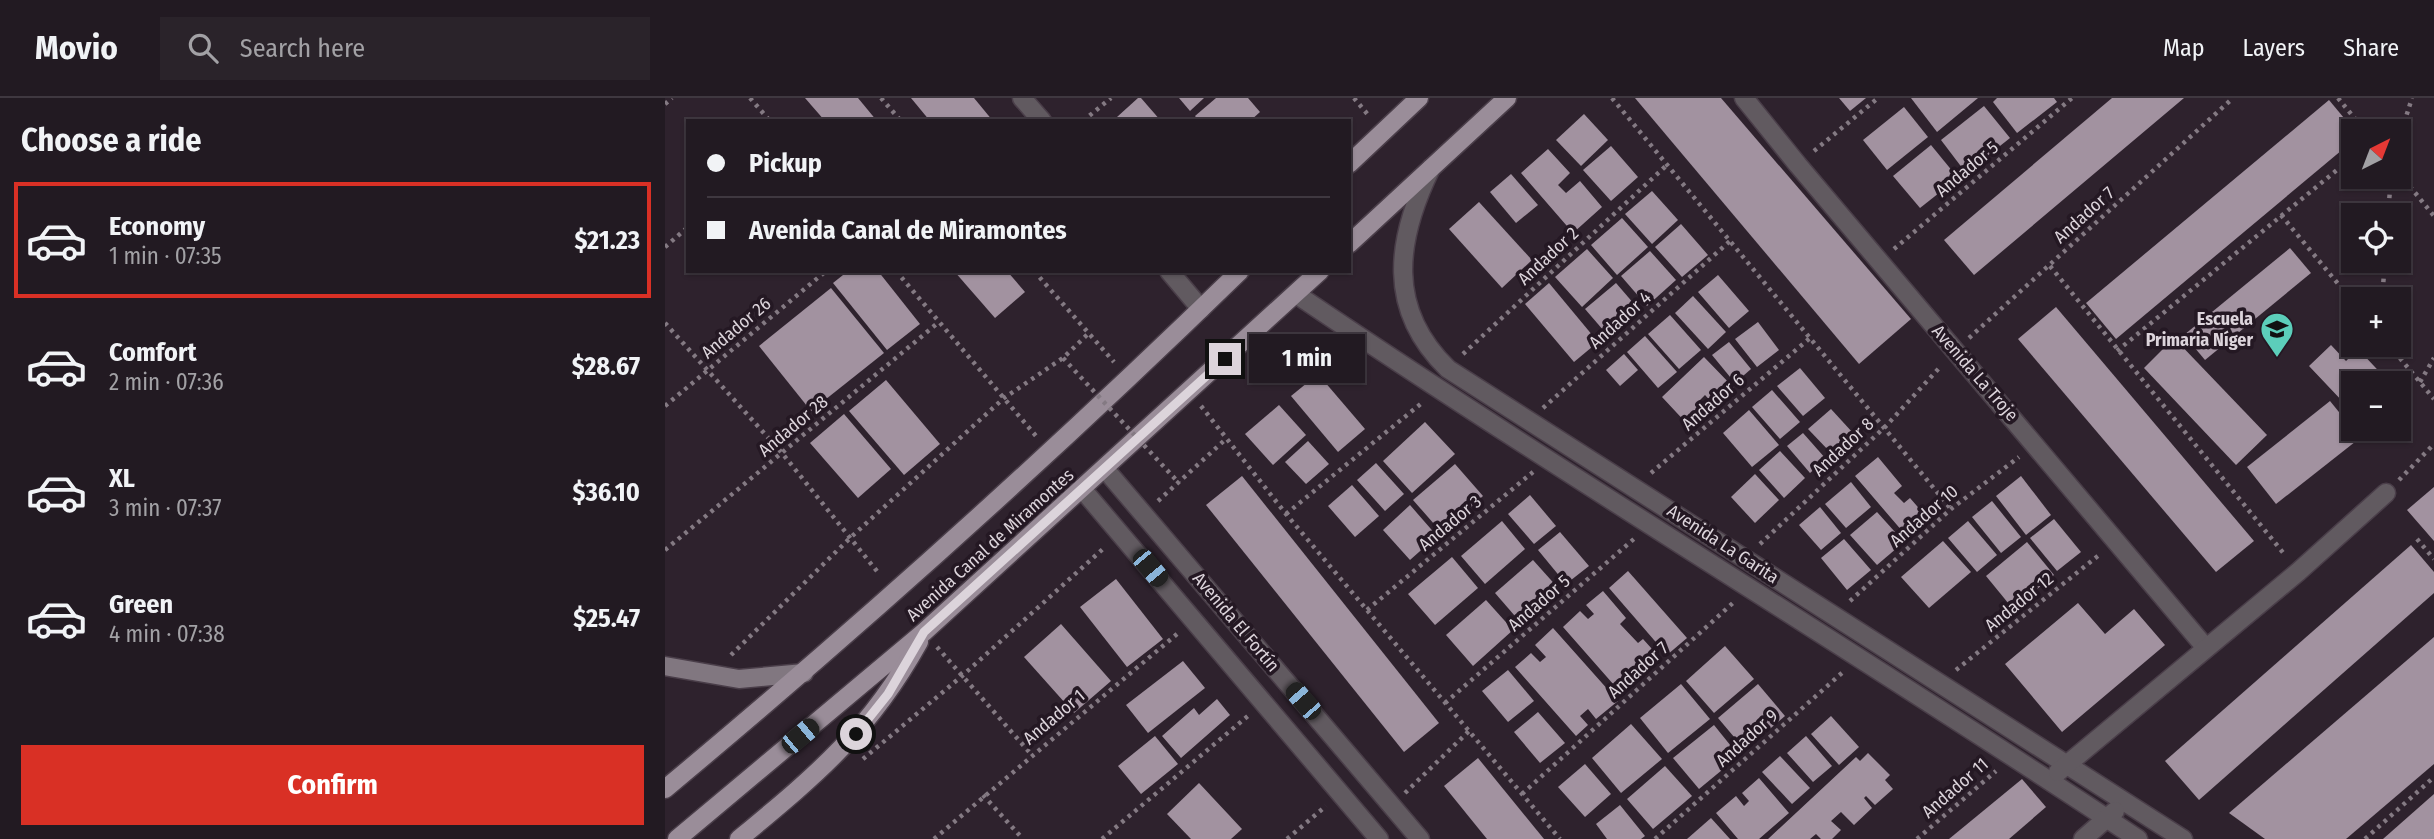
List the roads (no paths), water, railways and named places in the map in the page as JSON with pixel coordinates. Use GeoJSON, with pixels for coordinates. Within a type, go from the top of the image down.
{"type":"FeatureCollection","features":[{"type":"Feature","properties":{"kind":"main road"},"geometry":{"type":"LineString","coordinates":[[1351,162],[1419,98]]}},
{"type":"Feature","properties":{"kind":"main road"},"geometry":{"type":"LineString","coordinates":[[1351,242],[1507,98]]}},
{"type":"Feature","properties":{"kind":"main road","name":"Avenida Canal de Miramontes"},"geometry":{"type":"LineString","coordinates":[[665,789],[804,673],[1050,453],[1238,273]]}},
{"type":"Feature","properties":{"kind":"main road","name":"Avenida Canal de Miramontes"},"geometry":{"type":"LineString","coordinates":[[677,839],[924,632],[1083,490],[1318,273]]}},
{"type":"Feature","properties":{"kind":"main road"},"geometry":{"type":"LineString","coordinates":[[739,839],[826,767],[847,746],[888,694],[924,632]]}},
{"type":"Feature","properties":{"kind":"street"},"geometry":{"type":"LineString","coordinates":[[1023,98],[1040,119]]}},
{"type":"Feature","properties":{"kind":"street","name":"Avenida La Troje"},"geometry":{"type":"LineString","coordinates":[[1744,98],[1879,262],[2036,444],[2206,648]]}},
{"type":"Feature","properties":{"kind":"street","name":"Avenida La Garita"},"geometry":{"type":"LineString","coordinates":[[1432,167],[1409,227],[1403,282],[1410,315],[1419,335],[1429,351],[1448,369],[1834,615],[1938,685],[2183,839]]}},
{"type":"Feature","properties":{"kind":"street"},"geometry":{"type":"LineString","coordinates":[[1170,273],[1201,309]]}},
{"type":"Feature","properties":{"kind":"street","name":"Avenida La Garita"},"geometry":{"type":"LineString","coordinates":[[1296,294],[1438,389],[1550,458],[2138,839]]}},
{"type":"Feature","properties":{"kind":"street","name":"Avenida El Fortín"},"geometry":{"type":"LineString","coordinates":[[1105,469],[1420,839]]}},
{"type":"Feature","properties":{"kind":"street","name":"Avenida El Fortín"},"geometry":{"type":"LineString","coordinates":[[1083,490],[1379,839]]}},
{"type":"Feature","properties":{"kind":"street"},"geometry":{"type":"LineString","coordinates":[[2047,781],[2298,572],[2386,493]]}},
{"type":"Feature","properties":{"kind":"street"},"geometry":{"type":"LineString","coordinates":[[665,666],[711,677],[761,679],[804,673]]}},
{"type":"Feature","properties":{"kind":"street"},"geometry":{"type":"LineString","coordinates":[[2084,839],[2123,803]]}},
{"type":"Feature","properties":{"kind":"place","name":"Escuela Primaria Níger"},"geometry":{"type":"Point","coordinates":[2277,359]}}]}
